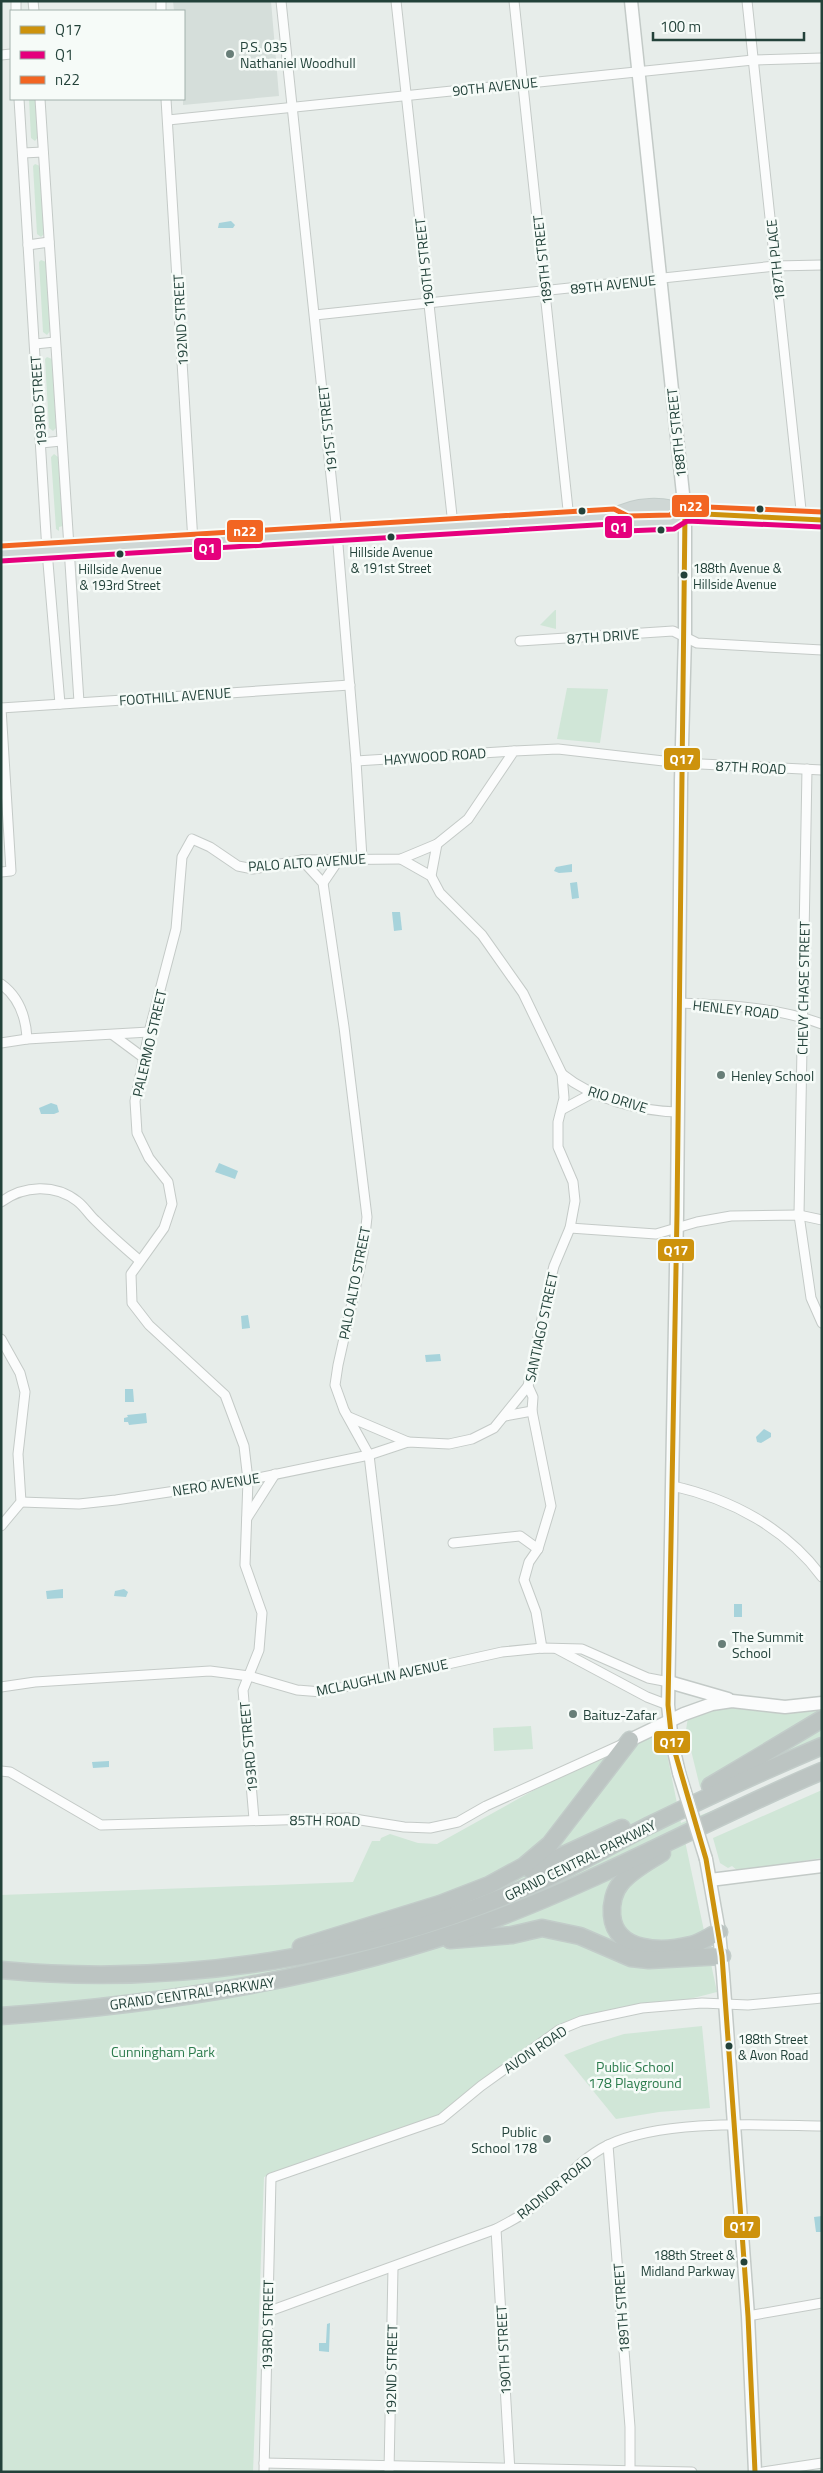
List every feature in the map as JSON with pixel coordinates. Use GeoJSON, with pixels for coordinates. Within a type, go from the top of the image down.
{"type":"FeatureCollection","features":[{"type":"Feature","properties":{"kind":"highway"},"geometry":{"type":"LineString","coordinates":[[249,1964],[354,1929],[416,1912],[537,1867],[708,1787],[822,1719]]}},
{"type":"Feature","properties":{"kind":"highway"},"geometry":{"type":"LineString","coordinates":[[489,1885],[524,1866],[545,1850],[630,1740]]}},
{"type":"Feature","properties":{"kind":"highway","name":"GRAND CENTRAL PARKWAY"},"geometry":{"type":"LineString","coordinates":[[1,1970],[139,1974],[249,1964],[359,1943],[430,1924],[534,1884],[650,1825],[822,1746]]}},
{"type":"Feature","properties":{"kind":"highway","name":"GRAND CENTRAL PARKWAY"},"geometry":{"type":"LineString","coordinates":[[1,2016],[71,2010],[182,1996],[275,1981],[353,1964],[490,1920],[553,1895],[714,1819],[822,1771]]}},
{"type":"Feature","properties":{"kind":"highway"},"geometry":{"type":"LineString","coordinates":[[714,1819],[632,1872],[620,1883],[615,1892],[612,1913],[613,1923],[622,1936],[643,1948],[692,1945],[719,1932]]}},
{"type":"Feature","properties":{"kind":"highway"},"geometry":{"type":"LineString","coordinates":[[425,1942],[512,1935],[542,1928],[580,1936],[631,1958],[649,1960],[722,1956]]}},
{"type":"Feature","properties":{"kind":"highway"},"geometry":{"type":"LineString","coordinates":[[1,1974],[28,1972]]}},
{"type":"Feature","properties":{"kind":"highway"},"geometry":{"type":"LineString","coordinates":[[1,2008],[71,2010]]}},
{"type":"Feature","properties":{"kind":"main road"},"geometry":{"type":"LineString","coordinates":[[1,554],[614,516],[625,509],[648,507],[673,506],[685,513],[822,520]]}},
{"type":"Feature","properties":{"kind":"street","name":"191ST STREET"},"geometry":{"type":"LineString","coordinates":[[281,1],[338,534],[362,858]]}},
{"type":"Feature","properties":{"kind":"street","name":"190TH STREET"},"geometry":{"type":"LineString","coordinates":[[396,1],[453,525]]}},
{"type":"Feature","properties":{"kind":"street","name":"189TH STREET"},"geometry":{"type":"LineString","coordinates":[[514,1],[569,519]]}},
{"type":"Feature","properties":{"kind":"street","name":"188TH STREET"},"geometry":{"type":"LineString","coordinates":[[631,1],[685,513],[677,1227],[668,1705],[669,1723],[680,1773],[706,1859],[710,1880]]}},
{"type":"Feature","properties":{"kind":"street","name":"187TH PLACE"},"geometry":{"type":"LineString","coordinates":[[748,1],[802,518]]}},
{"type":"Feature","properties":{"kind":"street","name":"90TH AVENUE"},"geometry":{"type":"LineString","coordinates":[[168,120],[753,60],[822,58]]}},
{"type":"Feature","properties":{"kind":"street","name":"193RD STREET"},"geometry":{"type":"LineString","coordinates":[[19,100],[47,551],[60,704]]}},
{"type":"Feature","properties":{"kind":"street","name":"193RD STREET"},"geometry":{"type":"LineString","coordinates":[[40,100],[79,702]]}},
{"type":"Feature","properties":{"kind":"street","name":"192ND STREET"},"geometry":{"type":"LineString","coordinates":[[166,100],[193,542]]}},
{"type":"Feature","properties":{"kind":"street"},"geometry":{"type":"LineString","coordinates":[[23,153],[43,152]]}},
{"type":"Feature","properties":{"kind":"street"},"geometry":{"type":"LineString","coordinates":[[28,245],[49,242]]}},
{"type":"Feature","properties":{"kind":"street","name":"89TH AVENUE"},"geometry":{"type":"LineString","coordinates":[[315,315],[776,266],[822,265]]}},
{"type":"Feature","properties":{"kind":"street"},"geometry":{"type":"LineString","coordinates":[[35,344],[55,342]]}},
{"type":"Feature","properties":{"kind":"street"},"geometry":{"type":"LineString","coordinates":[[41,443],[62,441]]}},
{"type":"Feature","properties":{"kind":"street","name":"87TH DRIVE"},"geometry":{"type":"LineString","coordinates":[[520,642],[673,631],[698,643],[822,650]]}},
{"type":"Feature","properties":{"kind":"street"},"geometry":{"type":"LineString","coordinates":[[54,632],[73,632]]}},
{"type":"Feature","properties":{"kind":"street","name":"FOOTHILL AVENUE"},"geometry":{"type":"LineString","coordinates":[[1,708],[350,685]]}},
{"type":"Feature","properties":{"kind":"street"},"geometry":{"type":"LineString","coordinates":[[1,708],[11,872],[1,872]]}},
{"type":"Feature","properties":{"kind":"street"},"geometry":{"type":"LineString","coordinates":[[514,751],[558,749],[681,763]]}},
{"type":"Feature","properties":{"kind":"street","name":"HAYWOOD ROAD"},"geometry":{"type":"LineString","coordinates":[[356,761],[514,751]]}},
{"type":"Feature","properties":{"kind":"street","name":"PALO ALTO AVENUE"},"geometry":{"type":"LineString","coordinates":[[192,839],[210,847],[238,866],[253,869],[302,860],[340,858],[401,859],[437,844],[468,819],[514,751]]}},
{"type":"Feature","properties":{"kind":"street","name":"87TH ROAD"},"geometry":{"type":"LineString","coordinates":[[681,763],[822,770]]}},
{"type":"Feature","properties":{"kind":"street","name":"CHEVY CHASE STREET"},"geometry":{"type":"LineString","coordinates":[[807,769],[799,1215],[811,1298],[822,1323]]}},
{"type":"Feature","properties":{"kind":"street","name":"PALERMO STREET"},"geometry":{"type":"LineString","coordinates":[[192,839],[182,857],[176,929],[149,1032],[135,1101],[137,1133],[149,1158],[168,1182],[172,1204],[164,1228],[131,1274],[132,1303],[150,1325],[225,1395],[244,1446],[248,1480],[245,1565],[262,1613],[259,1650],[249,1676]]}},
{"type":"Feature","properties":{"kind":"street"},"geometry":{"type":"LineString","coordinates":[[431,876],[437,844]]}},
{"type":"Feature","properties":{"kind":"street"},"geometry":{"type":"LineString","coordinates":[[302,860],[323,883],[340,858]]}},
{"type":"Feature","properties":{"kind":"street","name":"SANTIAGO STREET"},"geometry":{"type":"LineString","coordinates":[[401,859],[431,876],[440,893],[482,935],[523,993],[562,1074],[564,1087],[563,1109],[557,1136],[561,1159],[573,1182],[575,1201],[570,1228],[554,1266],[528,1386],[532,1397],[532,1411],[551,1506],[538,1549],[529,1562],[524,1580],[536,1612],[542,1648]]}},
{"type":"Feature","properties":{"kind":"street","name":"PALO ALTO STREET"},"geometry":{"type":"LineString","coordinates":[[323,883],[344,1027],[367,1217],[363,1254],[335,1385],[338,1397],[369,1455],[395,1676]]}},
{"type":"Feature","properties":{"kind":"street"},"geometry":{"type":"LineString","coordinates":[[1,984],[14,996],[20,1007],[26,1027],[26,1039]]}},
{"type":"Feature","properties":{"kind":"street","name":"HENLEY ROAD"},"geometry":{"type":"LineString","coordinates":[[679,1003],[746,1007],[802,1017],[822,1024]]}},
{"type":"Feature","properties":{"kind":"street"},"geometry":{"type":"LineString","coordinates":[[1,1043],[26,1039],[149,1032]]}},
{"type":"Feature","properties":{"kind":"street"},"geometry":{"type":"LineString","coordinates":[[113,1035],[144,1058]]}},
{"type":"Feature","properties":{"kind":"street","name":"RIO DRIVE"},"geometry":{"type":"LineString","coordinates":[[562,1074],[591,1094],[658,1111],[678,1112]]}},
{"type":"Feature","properties":{"kind":"street"},"geometry":{"type":"LineString","coordinates":[[563,1109],[591,1094]]}},
{"type":"Feature","properties":{"kind":"street"},"geometry":{"type":"LineString","coordinates":[[1,1202],[16,1193],[32,1188],[44,1188],[66,1194],[83,1205],[95,1220],[140,1260]]}},
{"type":"Feature","properties":{"kind":"street"},"geometry":{"type":"LineString","coordinates":[[570,1228],[656,1234],[677,1227],[731,1216],[799,1215],[822,1220]]}},
{"type":"Feature","properties":{"kind":"street"},"geometry":{"type":"LineString","coordinates":[[1,1339],[20,1373],[25,1392],[18,1454],[21,1502],[1,1526]]}},
{"type":"Feature","properties":{"kind":"street","name":"NERO AVENUE"},"geometry":{"type":"LineString","coordinates":[[349,1417],[408,1442],[449,1444],[472,1439],[494,1428],[528,1386]]}},
{"type":"Feature","properties":{"kind":"street","name":"NERO AVENUE"},"geometry":{"type":"LineString","coordinates":[[505,1416],[532,1411]]}},
{"type":"Feature","properties":{"kind":"street","name":"NERO AVENUE"},"geometry":{"type":"LineString","coordinates":[[21,1502],[79,1504],[248,1480],[369,1455],[408,1442]]}},
{"type":"Feature","properties":{"kind":"street"},"geometry":{"type":"LineString","coordinates":[[247,1518],[275,1474]]}},
{"type":"Feature","properties":{"kind":"street"},"geometry":{"type":"LineString","coordinates":[[673,1486],[724,1501],[761,1521],[788,1541],[822,1577]]}},
{"type":"Feature","properties":{"kind":"street"},"geometry":{"type":"LineString","coordinates":[[453,1544],[520,1536],[538,1549]]}},
{"type":"Feature","properties":{"kind":"street","name":"MCLAUGHLIN AVENUE"},"geometry":{"type":"LineString","coordinates":[[1,1687],[29,1682],[113,1679],[210,1671],[249,1676],[315,1693],[502,1652],[542,1648],[582,1649],[648,1678],[669,1682]]}},
{"type":"Feature","properties":{"kind":"street","name":"MCLAUGHLIN AVENUE"},"geometry":{"type":"LineString","coordinates":[[555,1648],[647,1697],[668,1705]]}},
{"type":"Feature","properties":{"kind":"street","name":"193RD STREET"},"geometry":{"type":"LineString","coordinates":[[249,1676],[243,1690],[254,1819]]}},
{"type":"Feature","properties":{"kind":"street"},"geometry":{"type":"LineString","coordinates":[[669,1682],[732,1700],[785,1707],[822,1703]]}},
{"type":"Feature","properties":{"kind":"street"},"geometry":{"type":"LineString","coordinates":[[669,1723],[695,1709],[732,1700]]}},
{"type":"Feature","properties":{"kind":"street","name":"85TH ROAD"},"geometry":{"type":"LineString","coordinates":[[1,1771],[10,1772],[101,1825],[254,1819],[348,1818],[404,1827],[442,1827],[458,1822],[486,1806],[669,1723]]}},
{"type":"Feature","properties":{"kind":"street"},"geometry":{"type":"LineString","coordinates":[[755,2472],[748,2316],[726,2004],[719,1932],[710,1880],[822,1866]]}},
{"type":"Feature","properties":{"kind":"street","name":"AVON ROAD"},"geometry":{"type":"LineString","coordinates":[[270,2178],[441,2119],[481,2086],[559,2030],[581,2020],[642,2008],[702,2003],[748,2005],[822,1998]]}},
{"type":"Feature","properties":{"kind":"street","name":"RADNOR ROAD"},"geometry":{"type":"LineString","coordinates":[[267,2312],[393,2268],[496,2229],[526,2212],[580,2163],[608,2145],[655,2131],[735,2125],[822,2126]]}},
{"type":"Feature","properties":{"kind":"street","name":"189TH STREET"},"geometry":{"type":"LineString","coordinates":[[608,2145],[630,2427],[630,2471]]}},
{"type":"Feature","properties":{"kind":"street","name":"193RD STREET"},"geometry":{"type":"LineString","coordinates":[[264,2467],[270,2178]]}},
{"type":"Feature","properties":{"kind":"street","name":"190TH STREET"},"geometry":{"type":"LineString","coordinates":[[496,2229],[510,2470]]}},
{"type":"Feature","properties":{"kind":"street","name":"192ND STREET"},"geometry":{"type":"LineString","coordinates":[[390,2469],[393,2268]]}},
{"type":"Feature","properties":{"kind":"street"},"geometry":{"type":"LineString","coordinates":[[748,2316],[822,2303]]}},
{"type":"Feature","properties":{"kind":"street"},"geometry":{"type":"LineString","coordinates":[[763,2472],[822,2463]]}},
{"type":"Feature","properties":{"kind":"street"},"geometry":{"type":"LineString","coordinates":[[264,2467],[692,2472]]}},
{"type":"Feature","properties":{"kind":"shaded area","name":"P.S. 035 Nathaniel Woodhull"},"geometry":{"type":"Polygon","coordinates":[[[173,1],[271,1],[279,96],[183,105],[183,100],[185,100],[185,10],[174,10],[173,1]]]}},
{"type":"Feature","properties":{"kind":"green space"},"geometry":{"type":"Polygon","coordinates":[[[29,100],[36,100],[38,137],[35,141],[31,138],[29,100]]]}},
{"type":"Feature","properties":{"kind":"green space"},"geometry":{"type":"Polygon","coordinates":[[[35,164],[40,166],[44,234],[41,237],[37,234],[33,166],[35,164]]]}},
{"type":"Feature","properties":{"kind":"green space"},"geometry":{"type":"Polygon","coordinates":[[[41,260],[46,262],[50,331],[47,335],[43,332],[39,262],[41,260]]]}},
{"type":"Feature","properties":{"kind":"green space"},"geometry":{"type":"Polygon","coordinates":[[[47,357],[52,359],[56,428],[53,431],[49,428],[45,359],[47,357]]]}},
{"type":"Feature","properties":{"kind":"green space"},"geometry":{"type":"Polygon","coordinates":[[[54,454],[58,457],[63,526],[59,527],[59,531],[56,529],[51,457],[54,454]]]}},
{"type":"Feature","properties":{"kind":"green space"},"geometry":{"type":"Polygon","coordinates":[[[555,610],[556,629],[540,625],[555,610]]]}},
{"type":"Feature","properties":{"kind":"green space"},"geometry":{"type":"Polygon","coordinates":[[[567,688],[608,689],[600,743],[557,739],[567,688]]]}},
{"type":"Feature","properties":{"kind":"green space"},"geometry":{"type":"Polygon","coordinates":[[[730,1705],[750,1710],[815,1708],[819,1714],[700,1787],[686,1730],[688,1717],[730,1705]]]}},
{"type":"Feature","properties":{"kind":"green space","name":"Cunningham Park"},"geometry":{"type":"Polygon","coordinates":[[[660,1720],[681,1823],[739,1800],[682,1827],[717,1992],[576,2028],[524,2057],[437,2121],[288,2167],[264,2177],[253,2472],[1,2472],[1,1895],[353,1882],[372,1841],[380,1841],[381,1838],[390,1834],[418,1843],[437,1844],[660,1720]]]}},
{"type":"Feature","properties":{"kind":"green space"},"geometry":{"type":"Polygon","coordinates":[[[822,1723],[822,1738],[722,1784],[822,1723]]]}},
{"type":"Feature","properties":{"kind":"green space"},"geometry":{"type":"Polygon","coordinates":[[[531,1726],[533,1749],[494,1751],[493,1728],[531,1726]]]}},
{"type":"Feature","properties":{"kind":"green space"},"geometry":{"type":"Polygon","coordinates":[[[822,1790],[822,1858],[738,1871],[732,1866],[728,1868],[720,1863],[713,1838],[822,1790]]]}},
{"type":"Feature","properties":{"kind":"green space","name":"Public School 178 Playground"},"geometry":{"type":"Polygon","coordinates":[[[702,2026],[710,2108],[659,2112],[616,2119],[564,2055],[624,2034],[702,2026]]]}},
{"type":"Feature","properties":{"kind":"water"},"geometry":{"type":"Polygon","coordinates":[[[231,221],[235,225],[233,228],[218,228],[219,223],[231,221]]]}},
{"type":"Feature","properties":{"kind":"water"},"geometry":{"type":"Polygon","coordinates":[[[572,864],[572,872],[559,873],[554,871],[556,867],[572,864]]]}},
{"type":"Feature","properties":{"kind":"water"},"geometry":{"type":"Polygon","coordinates":[[[577,882],[579,898],[572,899],[570,883],[577,882]]]}},
{"type":"Feature","properties":{"kind":"water"},"geometry":{"type":"Polygon","coordinates":[[[392,912],[400,912],[402,930],[394,931],[392,912]]]}},
{"type":"Feature","properties":{"kind":"water"},"geometry":{"type":"Polygon","coordinates":[[[51,1103],[57,1105],[59,1112],[41,1114],[39,1108],[51,1103]]]}},
{"type":"Feature","properties":{"kind":"water"},"geometry":{"type":"Polygon","coordinates":[[[219,1163],[238,1171],[235,1179],[215,1172],[219,1163]]]}},
{"type":"Feature","properties":{"kind":"water"},"geometry":{"type":"Polygon","coordinates":[[[248,1315],[250,1328],[242,1329],[241,1316],[248,1315]]]}},
{"type":"Feature","properties":{"kind":"water"},"geometry":{"type":"Polygon","coordinates":[[[440,1354],[441,1361],[426,1362],[425,1355],[440,1354]]]}},
{"type":"Feature","properties":{"kind":"water"},"geometry":{"type":"Polygon","coordinates":[[[125,1389],[133,1389],[134,1402],[125,1402],[125,1389]]]}},
{"type":"Feature","properties":{"kind":"water"},"geometry":{"type":"Polygon","coordinates":[[[146,1413],[147,1423],[129,1425],[128,1422],[124,1422],[124,1418],[128,1417],[127,1415],[146,1413]]]}},
{"type":"Feature","properties":{"kind":"water"},"geometry":{"type":"Polygon","coordinates":[[[764,1429],[771,1433],[771,1437],[761,1443],[757,1442],[756,1437],[764,1429]]]}},
{"type":"Feature","properties":{"kind":"water"},"geometry":{"type":"Polygon","coordinates":[[[63,1589],[63,1598],[47,1599],[46,1591],[63,1589]]]}},
{"type":"Feature","properties":{"kind":"water"},"geometry":{"type":"Polygon","coordinates":[[[124,1589],[128,1592],[126,1597],[114,1596],[115,1591],[124,1589]]]}},
{"type":"Feature","properties":{"kind":"water"},"geometry":{"type":"Polygon","coordinates":[[[734,1604],[742,1604],[742,1617],[734,1617],[734,1604]]]}},
{"type":"Feature","properties":{"kind":"water"},"geometry":{"type":"Polygon","coordinates":[[[109,1761],[109,1767],[93,1768],[92,1762],[109,1761]]]}},
{"type":"Feature","properties":{"kind":"water"},"geometry":{"type":"Polygon","coordinates":[[[822,2216],[822,2232],[816,2232],[814,2217],[822,2216]]]}},
{"type":"Feature","properties":{"kind":"water"},"geometry":{"type":"Polygon","coordinates":[[[330,2323],[329,2352],[319,2351],[319,2343],[326,2343],[327,2324],[330,2323]]]}},
{"type":"Feature","properties":{"kind":"transit line","name":"n22"},"geometry":{"type":"LineString","coordinates":[[1,546],[614,509],[628,516],[670,515],[685,506],[822,512]]}},
{"type":"Feature","properties":{"kind":"transit line","name":"Q17"},"geometry":{"type":"LineString","coordinates":[[685,513],[677,1214],[668,1705],[672,1742],[706,1859],[722,1956],[748,2316],[755,2472]]}},
{"type":"Feature","properties":{"kind":"transit line","name":"Q17"},"geometry":{"type":"LineString","coordinates":[[685,513],[822,520]]}},
{"type":"Feature","properties":{"kind":"transit line","name":"Q1"},"geometry":{"type":"LineString","coordinates":[[1,561],[612,524],[626,531],[674,529],[687,521],[822,527]]}},
{"type":"Feature","properties":{"kind":"place","name":"P.S. 035 Nathaniel Woodhull"},"geometry":{"type":"Point","coordinates":[230,54]}},
{"type":"Feature","properties":{"kind":"place","name":"Hillside Avenue & 191st Street"},"geometry":{"type":"Point","coordinates":[391,537]}},
{"type":"Feature","properties":{"kind":"place","name":"Hillside Avenue & 193rd Street"},"geometry":{"type":"Point","coordinates":[120,554]}},
{"type":"Feature","properties":{"kind":"place","name":"188th Avenue & Hillside Avenue"},"geometry":{"type":"Point","coordinates":[684,575]}},
{"type":"Feature","properties":{"kind":"place","name":"Henley School"},"geometry":{"type":"Point","coordinates":[721,1075]}},
{"type":"Feature","properties":{"kind":"place","name":"The Summit School"},"geometry":{"type":"Point","coordinates":[722,1644]}},
{"type":"Feature","properties":{"kind":"place","name":"Baituz-Zafar"},"geometry":{"type":"Point","coordinates":[573,1714]}},
{"type":"Feature","properties":{"kind":"place","name":"188th Street & Avon Road"},"geometry":{"type":"Point","coordinates":[729,2046]}},
{"type":"Feature","properties":{"kind":"place","name":"Public School 178"},"geometry":{"type":"Point","coordinates":[547,2139]}},
{"type":"Feature","properties":{"kind":"place","name":"188th Street & Midland Parkway"},"geometry":{"type":"Point","coordinates":[744,2262]}}]}
